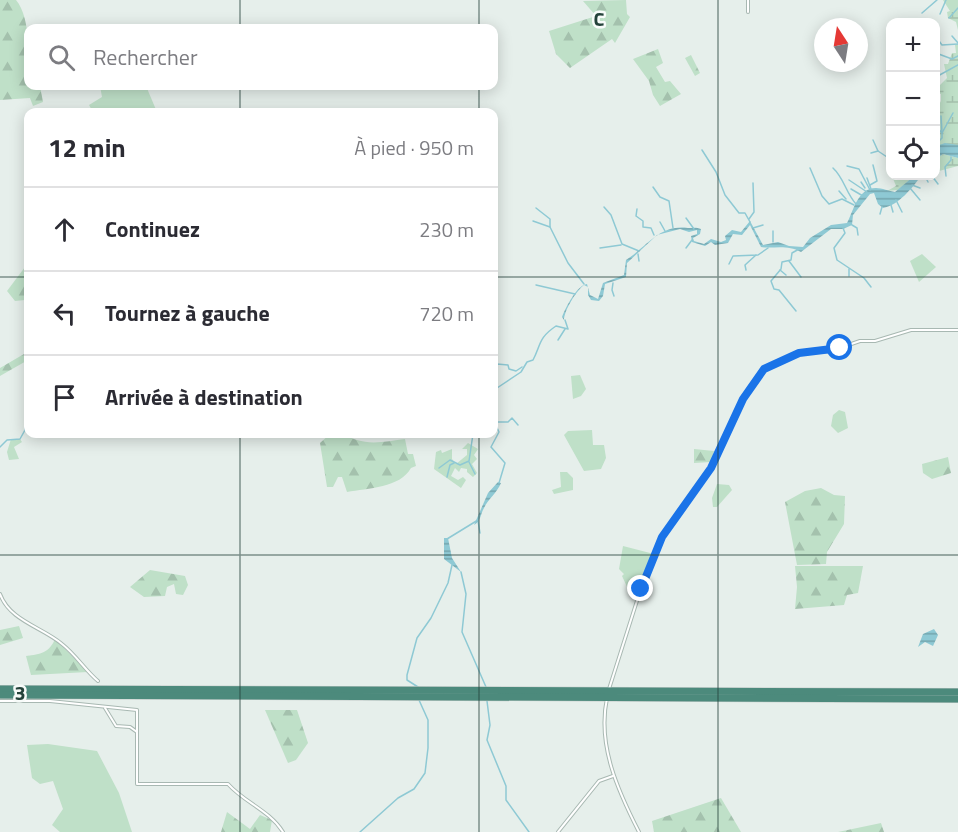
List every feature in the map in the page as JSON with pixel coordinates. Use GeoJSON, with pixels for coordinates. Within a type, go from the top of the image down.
{"type":"FeatureCollection","features":[{"type":"Feature","properties":{"kind":"highway"},"geometry":{"type":"LineString","coordinates":[[0,688],[958,692]]}},
{"type":"Feature","properties":{"kind":"highway"},"geometry":{"type":"LineString","coordinates":[[0,695],[958,699]]}},
{"type":"Feature","properties":{"kind":"street"},"geometry":{"type":"LineString","coordinates":[[748,0],[748,12]]}},
{"type":"Feature","properties":{"kind":"street"},"geometry":{"type":"LineString","coordinates":[[639,832],[613,776],[604,723],[608,697],[642,585],[662,537],[711,468],[743,399],[764,369],[799,353],[831,351],[860,341],[875,341],[911,330],[958,330]]}},
{"type":"Feature","properties":{"kind":"street"},"geometry":{"type":"LineString","coordinates":[[0,594],[20,617],[63,644],[98,681]]}},
{"type":"Feature","properties":{"kind":"street"},"geometry":{"type":"LineString","coordinates":[[0,701],[50,701],[136,710],[137,783],[228,784],[245,800],[266,811],[283,832]]}},
{"type":"Feature","properties":{"kind":"street"},"geometry":{"type":"LineString","coordinates":[[105,708],[116,726],[130,727],[137,732]]}},
{"type":"Feature","properties":{"kind":"street"},"geometry":{"type":"LineString","coordinates":[[558,832],[599,781],[613,776]]}},
{"type":"Feature","properties":{"kind":"green space"},"geometry":{"type":"Polygon","coordinates":[[[0,0],[16,0],[26,24],[24,24],[24,90],[41,90],[43,102],[33,106],[30,98],[0,100],[0,0]]]}},
{"type":"Feature","properties":{"kind":"green space"},"geometry":{"type":"Polygon","coordinates":[[[626,0],[627,14],[630,17],[615,43],[612,39],[570,68],[556,54],[549,31],[596,16],[583,1],[626,0]]]}},
{"type":"Feature","properties":{"kind":"green space"},"geometry":{"type":"Polygon","coordinates":[[[943,0],[958,0],[958,30],[956,22],[948,18],[947,12],[950,11],[943,0]]]}},
{"type":"Feature","properties":{"kind":"green space"},"geometry":{"type":"Polygon","coordinates":[[[958,44],[958,145],[940,146],[940,85],[947,78],[944,64],[948,64],[952,53],[956,53],[955,45],[958,44]]]}},
{"type":"Feature","properties":{"kind":"green space"},"geometry":{"type":"Polygon","coordinates":[[[658,49],[663,63],[656,67],[665,82],[670,81],[681,94],[660,106],[653,95],[649,81],[633,59],[658,49]]]}},
{"type":"Feature","properties":{"kind":"green space"},"geometry":{"type":"Polygon","coordinates":[[[691,55],[700,73],[695,76],[685,58],[691,55]]]}},
{"type":"Feature","properties":{"kind":"green space"},"geometry":{"type":"Polygon","coordinates":[[[101,90],[148,90],[155,108],[91,108],[89,105],[102,97],[101,90]]]}},
{"type":"Feature","properties":{"kind":"green space"},"geometry":{"type":"Polygon","coordinates":[[[943,154],[958,158],[958,166],[940,171],[940,156],[943,154]]]}},
{"type":"Feature","properties":{"kind":"green space"},"geometry":{"type":"Polygon","coordinates":[[[894,180],[909,180],[898,190],[887,191],[896,186],[894,180]]]}},
{"type":"Feature","properties":{"kind":"green space"},"geometry":{"type":"Polygon","coordinates":[[[922,254],[936,267],[919,282],[910,261],[922,254]]]}},
{"type":"Feature","properties":{"kind":"green space"},"geometry":{"type":"Polygon","coordinates":[[[24,268],[24,300],[15,301],[7,291],[24,268]]]}},
{"type":"Feature","properties":{"kind":"green space"},"geometry":{"type":"Polygon","coordinates":[[[24,354],[24,362],[0,376],[0,368],[24,354]]]}},
{"type":"Feature","properties":{"kind":"green space"},"geometry":{"type":"Polygon","coordinates":[[[580,375],[586,389],[581,396],[573,399],[571,376],[580,375]]]}},
{"type":"Feature","properties":{"kind":"green space"},"geometry":{"type":"Polygon","coordinates":[[[839,410],[845,412],[848,428],[838,433],[831,426],[833,415],[839,410]]]}},
{"type":"Feature","properties":{"kind":"green space"},"geometry":{"type":"Polygon","coordinates":[[[592,430],[593,445],[604,445],[606,458],[601,469],[584,471],[564,435],[568,431],[592,430]]]}},
{"type":"Feature","properties":{"kind":"green space"},"geometry":{"type":"Polygon","coordinates":[[[326,438],[352,438],[369,442],[405,439],[408,454],[413,454],[416,466],[399,480],[383,486],[347,492],[342,477],[338,477],[333,487],[327,487],[320,443],[326,438]]]}},
{"type":"Feature","properties":{"kind":"green space"},"geometry":{"type":"Polygon","coordinates":[[[11,439],[20,439],[22,442],[14,447],[19,459],[9,460],[7,452],[11,439]]]}},
{"type":"Feature","properties":{"kind":"green space"},"geometry":{"type":"Polygon","coordinates":[[[468,443],[478,449],[474,455],[477,459],[472,464],[477,473],[473,477],[467,469],[461,468],[459,472],[455,468],[451,476],[458,480],[463,477],[466,480],[461,488],[434,469],[436,452],[441,450],[442,453],[452,449],[452,459],[456,464],[467,455],[467,449],[462,449],[468,443]]]}},
{"type":"Feature","properties":{"kind":"green space"},"geometry":{"type":"Polygon","coordinates":[[[694,449],[714,451],[711,462],[694,463],[694,449]]]}},
{"type":"Feature","properties":{"kind":"green space"},"geometry":{"type":"Polygon","coordinates":[[[948,457],[951,473],[932,479],[923,473],[922,464],[948,457]]]}},
{"type":"Feature","properties":{"kind":"green space"},"geometry":{"type":"Polygon","coordinates":[[[560,472],[567,472],[573,478],[573,490],[554,494],[552,490],[561,487],[560,472]]]}},
{"type":"Feature","properties":{"kind":"green space"},"geometry":{"type":"Polygon","coordinates":[[[717,484],[729,485],[732,490],[717,507],[713,507],[712,498],[717,484]]]}},
{"type":"Feature","properties":{"kind":"green space"},"geometry":{"type":"Polygon","coordinates":[[[821,488],[834,495],[845,496],[844,524],[827,552],[826,564],[797,565],[785,502],[805,491],[821,488]]]}},
{"type":"Feature","properties":{"kind":"green space"},"geometry":{"type":"Polygon","coordinates":[[[623,546],[654,554],[641,589],[629,591],[622,576],[624,574],[619,569],[623,546]]]}},
{"type":"Feature","properties":{"kind":"green space"},"geometry":{"type":"Polygon","coordinates":[[[795,566],[863,566],[858,593],[847,595],[844,605],[795,609],[797,587],[795,566]]]}},
{"type":"Feature","properties":{"kind":"green space"},"geometry":{"type":"Polygon","coordinates":[[[150,570],[185,576],[188,585],[183,595],[176,594],[174,584],[167,587],[165,596],[144,597],[130,587],[150,570]]]}},
{"type":"Feature","properties":{"kind":"green space"},"geometry":{"type":"Polygon","coordinates":[[[19,626],[23,638],[0,645],[0,630],[19,626]]]}},
{"type":"Feature","properties":{"kind":"green space"},"geometry":{"type":"Polygon","coordinates":[[[55,639],[88,672],[31,675],[26,656],[44,652],[55,639]]]}},
{"type":"Feature","properties":{"kind":"green space"},"geometry":{"type":"Polygon","coordinates":[[[265,710],[297,710],[308,743],[296,760],[288,763],[265,710]]]}},
{"type":"Feature","properties":{"kind":"green space"},"geometry":{"type":"Polygon","coordinates":[[[48,744],[97,751],[119,793],[132,832],[60,832],[52,825],[63,809],[53,781],[40,784],[32,778],[27,745],[48,744]]]}},
{"type":"Feature","properties":{"kind":"green space"},"geometry":{"type":"Polygon","coordinates":[[[721,798],[741,832],[654,832],[652,821],[721,798]]]}},
{"type":"Feature","properties":{"kind":"green space"},"geometry":{"type":"Polygon","coordinates":[[[227,812],[250,829],[260,815],[272,820],[270,832],[221,832],[227,812]]]}},
{"type":"Feature","properties":{"kind":"green space"},"geometry":{"type":"Polygon","coordinates":[[[881,823],[884,832],[838,832],[881,823]]]}},
{"type":"Feature","properties":{"kind":"water"},"geometry":{"type":"Polygon","coordinates":[[[940,145],[958,145],[958,158],[943,154],[940,156],[940,145]]]}},
{"type":"Feature","properties":{"kind":"water"},"geometry":{"type":"Polygon","coordinates":[[[909,180],[918,180],[905,195],[883,208],[878,204],[874,193],[870,194],[853,215],[852,225],[843,229],[831,229],[801,252],[785,247],[761,247],[750,225],[742,235],[733,234],[728,243],[715,245],[711,242],[705,246],[692,242],[691,236],[697,234],[697,230],[689,232],[680,229],[659,235],[669,229],[696,228],[701,229],[700,234],[693,238],[694,241],[704,244],[711,239],[721,242],[726,240],[725,236],[732,230],[741,232],[750,221],[763,245],[778,242],[803,247],[810,238],[831,225],[847,223],[864,192],[881,188],[895,192],[909,180]]]}},
{"type":"Feature","properties":{"kind":"water"},"geometry":{"type":"Polygon","coordinates":[[[655,237],[627,263],[626,277],[605,284],[603,296],[599,301],[591,300],[588,288],[590,295],[598,299],[603,283],[624,275],[626,260],[655,237]]]}},
{"type":"Feature","properties":{"kind":"water"},"geometry":{"type":"Polygon","coordinates":[[[584,285],[571,301],[564,320],[562,317],[569,302],[584,285]]]}},
{"type":"Feature","properties":{"kind":"water"},"geometry":{"type":"Polygon","coordinates":[[[498,482],[501,483],[499,487],[474,525],[488,493],[498,482]]]}},
{"type":"Feature","properties":{"kind":"water"},"geometry":{"type":"Polygon","coordinates":[[[444,538],[448,538],[452,558],[461,572],[444,559],[444,538]]]}},
{"type":"Feature","properties":{"kind":"water"},"geometry":{"type":"Polygon","coordinates":[[[934,629],[938,635],[933,646],[925,642],[918,647],[923,634],[934,629]]]}},
{"type":"Feature","properties":{"kind":"waterway"},"geometry":{"type":"LineString","coordinates":[[922,13],[937,0]]}},
{"type":"Feature","properties":{"kind":"waterway"},"geometry":{"type":"LineString","coordinates":[[940,14],[946,0]]}},
{"type":"Feature","properties":{"kind":"waterway"},"geometry":{"type":"LineString","coordinates":[[949,18],[958,8]]}},
{"type":"Feature","properties":{"kind":"waterway"},"geometry":{"type":"LineString","coordinates":[[952,36],[958,43]]}},
{"type":"Feature","properties":{"kind":"waterway"},"geometry":{"type":"LineString","coordinates":[[940,42],[942,45],[958,44]]}},
{"type":"Feature","properties":{"kind":"waterway"},"geometry":{"type":"LineString","coordinates":[[940,54],[952,59],[958,56]]}},
{"type":"Feature","properties":{"kind":"waterway"},"geometry":{"type":"LineString","coordinates":[[940,75],[958,65]]}},
{"type":"Feature","properties":{"kind":"waterway"},"geometry":{"type":"LineString","coordinates":[[940,140],[953,113]]}},
{"type":"Feature","properties":{"kind":"waterway"},"geometry":{"type":"LineString","coordinates":[[941,116],[942,133]]}},
{"type":"Feature","properties":{"kind":"waterway"},"geometry":{"type":"LineString","coordinates":[[873,140],[878,151],[886,156]]}},
{"type":"Feature","properties":{"kind":"waterway"},"geometry":{"type":"LineString","coordinates":[[702,150],[716,172],[725,195],[739,213],[745,213],[750,222]]}},
{"type":"Feature","properties":{"kind":"waterway"},"geometry":{"type":"LineString","coordinates":[[871,153],[878,151]]}},
{"type":"Feature","properties":{"kind":"waterway"},"geometry":{"type":"LineString","coordinates":[[946,176],[945,167],[951,157]]}},
{"type":"Feature","properties":{"kind":"waterway"},"geometry":{"type":"LineString","coordinates":[[870,185],[877,181],[873,165]]}},
{"type":"Feature","properties":{"kind":"waterway"},"geometry":{"type":"LineString","coordinates":[[847,166],[859,169],[870,190]]}},
{"type":"Feature","properties":{"kind":"waterway"},"geometry":{"type":"LineString","coordinates":[[810,168],[822,196],[829,204],[842,199],[854,205]]}},
{"type":"Feature","properties":{"kind":"waterway"},"geometry":{"type":"LineString","coordinates":[[833,168],[856,204]]}},
{"type":"Feature","properties":{"kind":"waterway"},"geometry":{"type":"LineString","coordinates":[[867,178],[871,189]]}},
{"type":"Feature","properties":{"kind":"waterway"},"geometry":{"type":"LineString","coordinates":[[849,180],[867,192]]}},
{"type":"Feature","properties":{"kind":"waterway"},"geometry":{"type":"LineString","coordinates":[[935,180],[938,184]]}},
{"type":"Feature","properties":{"kind":"waterway"},"geometry":{"type":"LineString","coordinates":[[861,182],[865,188]]}},
{"type":"Feature","properties":{"kind":"waterway"},"geometry":{"type":"LineString","coordinates":[[749,219],[754,212],[753,183]]}},
{"type":"Feature","properties":{"kind":"waterway"},"geometry":{"type":"LineString","coordinates":[[912,185],[920,188]]}},
{"type":"Feature","properties":{"kind":"waterway"},"geometry":{"type":"LineString","coordinates":[[653,187],[660,197],[669,201],[673,228]]}},
{"type":"Feature","properties":{"kind":"waterway"},"geometry":{"type":"LineString","coordinates":[[910,188],[920,200]]}},
{"type":"Feature","properties":{"kind":"waterway"},"geometry":{"type":"LineString","coordinates":[[851,189],[863,196]]}},
{"type":"Feature","properties":{"kind":"waterway"},"geometry":{"type":"LineString","coordinates":[[839,191],[846,199]]}},
{"type":"Feature","properties":{"kind":"waterway"},"geometry":{"type":"LineString","coordinates":[[896,200],[902,212]]}},
{"type":"Feature","properties":{"kind":"waterway"},"geometry":{"type":"LineString","coordinates":[[891,205],[893,212]]}},
{"type":"Feature","properties":{"kind":"waterway"},"geometry":{"type":"LineString","coordinates":[[604,207],[611,215],[622,244],[639,251]]}},
{"type":"Feature","properties":{"kind":"waterway"},"geometry":{"type":"LineString","coordinates":[[880,214],[882,207]]}},
{"type":"Feature","properties":{"kind":"waterway"},"geometry":{"type":"LineString","coordinates":[[536,208],[550,219],[550,227]]}},
{"type":"Feature","properties":{"kind":"waterway"},"geometry":{"type":"LineString","coordinates":[[637,209],[636,216],[643,221],[643,227],[651,228],[654,235]]}},
{"type":"Feature","properties":{"kind":"waterway"},"geometry":{"type":"LineString","coordinates":[[686,218],[694,229]]}},
{"type":"Feature","properties":{"kind":"waterway"},"geometry":{"type":"LineString","coordinates":[[533,221],[550,227],[568,263],[584,284]]}},
{"type":"Feature","properties":{"kind":"waterway"},"geometry":{"type":"LineString","coordinates":[[660,222],[665,231]]}},
{"type":"Feature","properties":{"kind":"waterway"},"geometry":{"type":"LineString","coordinates":[[753,228],[763,225]]}},
{"type":"Feature","properties":{"kind":"waterway"},"geometry":{"type":"LineString","coordinates":[[852,225],[857,228],[858,235]]}},
{"type":"Feature","properties":{"kind":"waterway"},"geometry":{"type":"LineString","coordinates":[[843,228],[845,233],[834,248],[837,260],[864,278],[871,287]]}},
{"type":"Feature","properties":{"kind":"waterway"},"geometry":{"type":"LineString","coordinates":[[773,231],[773,242]]}},
{"type":"Feature","properties":{"kind":"waterway"},"geometry":{"type":"LineString","coordinates":[[686,248],[692,240]]}},
{"type":"Feature","properties":{"kind":"waterway"},"geometry":{"type":"LineString","coordinates":[[600,248],[621,245]]}},
{"type":"Feature","properties":{"kind":"waterway"},"geometry":{"type":"LineString","coordinates":[[729,264],[733,256],[758,255],[768,248]]}},
{"type":"Feature","properties":{"kind":"waterway"},"geometry":{"type":"LineString","coordinates":[[796,311],[779,290],[774,289],[771,281],[781,269],[782,262],[791,260],[792,253],[799,249]]}},
{"type":"Feature","properties":{"kind":"waterway"},"geometry":{"type":"LineString","coordinates":[[638,254],[639,261]]}},
{"type":"Feature","properties":{"kind":"waterway"},"geometry":{"type":"LineString","coordinates":[[746,270],[745,265],[756,255]]}},
{"type":"Feature","properties":{"kind":"waterway"},"geometry":{"type":"LineString","coordinates":[[789,261],[801,277]]}},
{"type":"Feature","properties":{"kind":"waterway"},"geometry":{"type":"LineString","coordinates":[[849,269],[849,276]]}},
{"type":"Feature","properties":{"kind":"waterway"},"geometry":{"type":"LineString","coordinates":[[780,270],[786,275]]}},
{"type":"Feature","properties":{"kind":"waterway"},"geometry":{"type":"LineString","coordinates":[[613,283],[614,296]]}},
{"type":"Feature","properties":{"kind":"waterway"},"geometry":{"type":"LineString","coordinates":[[536,285],[575,294]]}},
{"type":"Feature","properties":{"kind":"waterway"},"geometry":{"type":"LineString","coordinates":[[498,387],[521,372],[527,362],[533,360],[543,338],[550,330],[556,326],[568,329],[565,320]]}},
{"type":"Feature","properties":{"kind":"waterway"},"geometry":{"type":"LineString","coordinates":[[558,340],[565,329]]}},
{"type":"Feature","properties":{"kind":"waterway"},"geometry":{"type":"LineString","coordinates":[[498,364],[508,365],[509,369],[516,371],[522,367]]}},
{"type":"Feature","properties":{"kind":"waterway"},"geometry":{"type":"LineString","coordinates":[[498,422],[508,422],[512,418],[518,425]]}},
{"type":"Feature","properties":{"kind":"waterway"},"geometry":{"type":"LineString","coordinates":[[498,430],[498,434]]}},
{"type":"Feature","properties":{"kind":"waterway"},"geometry":{"type":"LineString","coordinates":[[0,447],[7,440],[20,439],[24,432]]}},
{"type":"Feature","properties":{"kind":"waterway"},"geometry":{"type":"LineString","coordinates":[[439,468],[450,460],[460,465],[469,461],[472,438]]}},
{"type":"Feature","properties":{"kind":"waterway"},"geometry":{"type":"LineString","coordinates":[[496,438],[491,447],[505,463],[499,483]]}},
{"type":"Feature","properties":{"kind":"waterway"},"geometry":{"type":"LineString","coordinates":[[469,462],[475,474]]}},
{"type":"Feature","properties":{"kind":"waterway"},"geometry":{"type":"LineString","coordinates":[[447,477],[450,465],[454,463]]}},
{"type":"Feature","properties":{"kind":"waterway"},"geometry":{"type":"LineString","coordinates":[[447,539],[478,520]]}},
{"type":"Feature","properties":{"kind":"waterway"},"geometry":{"type":"LineString","coordinates":[[478,521],[480,533]]}},
{"type":"Feature","properties":{"kind":"waterway"},"geometry":{"type":"LineString","coordinates":[[418,687],[407,680],[417,638],[431,618],[448,583],[452,565]]}},
{"type":"Feature","properties":{"kind":"waterway"},"geometry":{"type":"LineString","coordinates":[[461,572],[466,594],[462,632],[486,687]]}},
{"type":"Feature","properties":{"kind":"waterway"},"geometry":{"type":"LineString","coordinates":[[360,832],[398,798],[414,789],[425,773],[428,720],[419,700]]}},
{"type":"Feature","properties":{"kind":"waterway"},"geometry":{"type":"LineString","coordinates":[[487,701],[490,725],[487,740],[506,786],[506,800],[529,832]]}},
{"type":"Feature","properties":{"kind":"route"},"geometry":{"type":"LineString","coordinates":[[641,589],[663,535],[685,508],[711,468],[753,382],[764,369],[799,353],[816,353],[840,348]]}}]}
